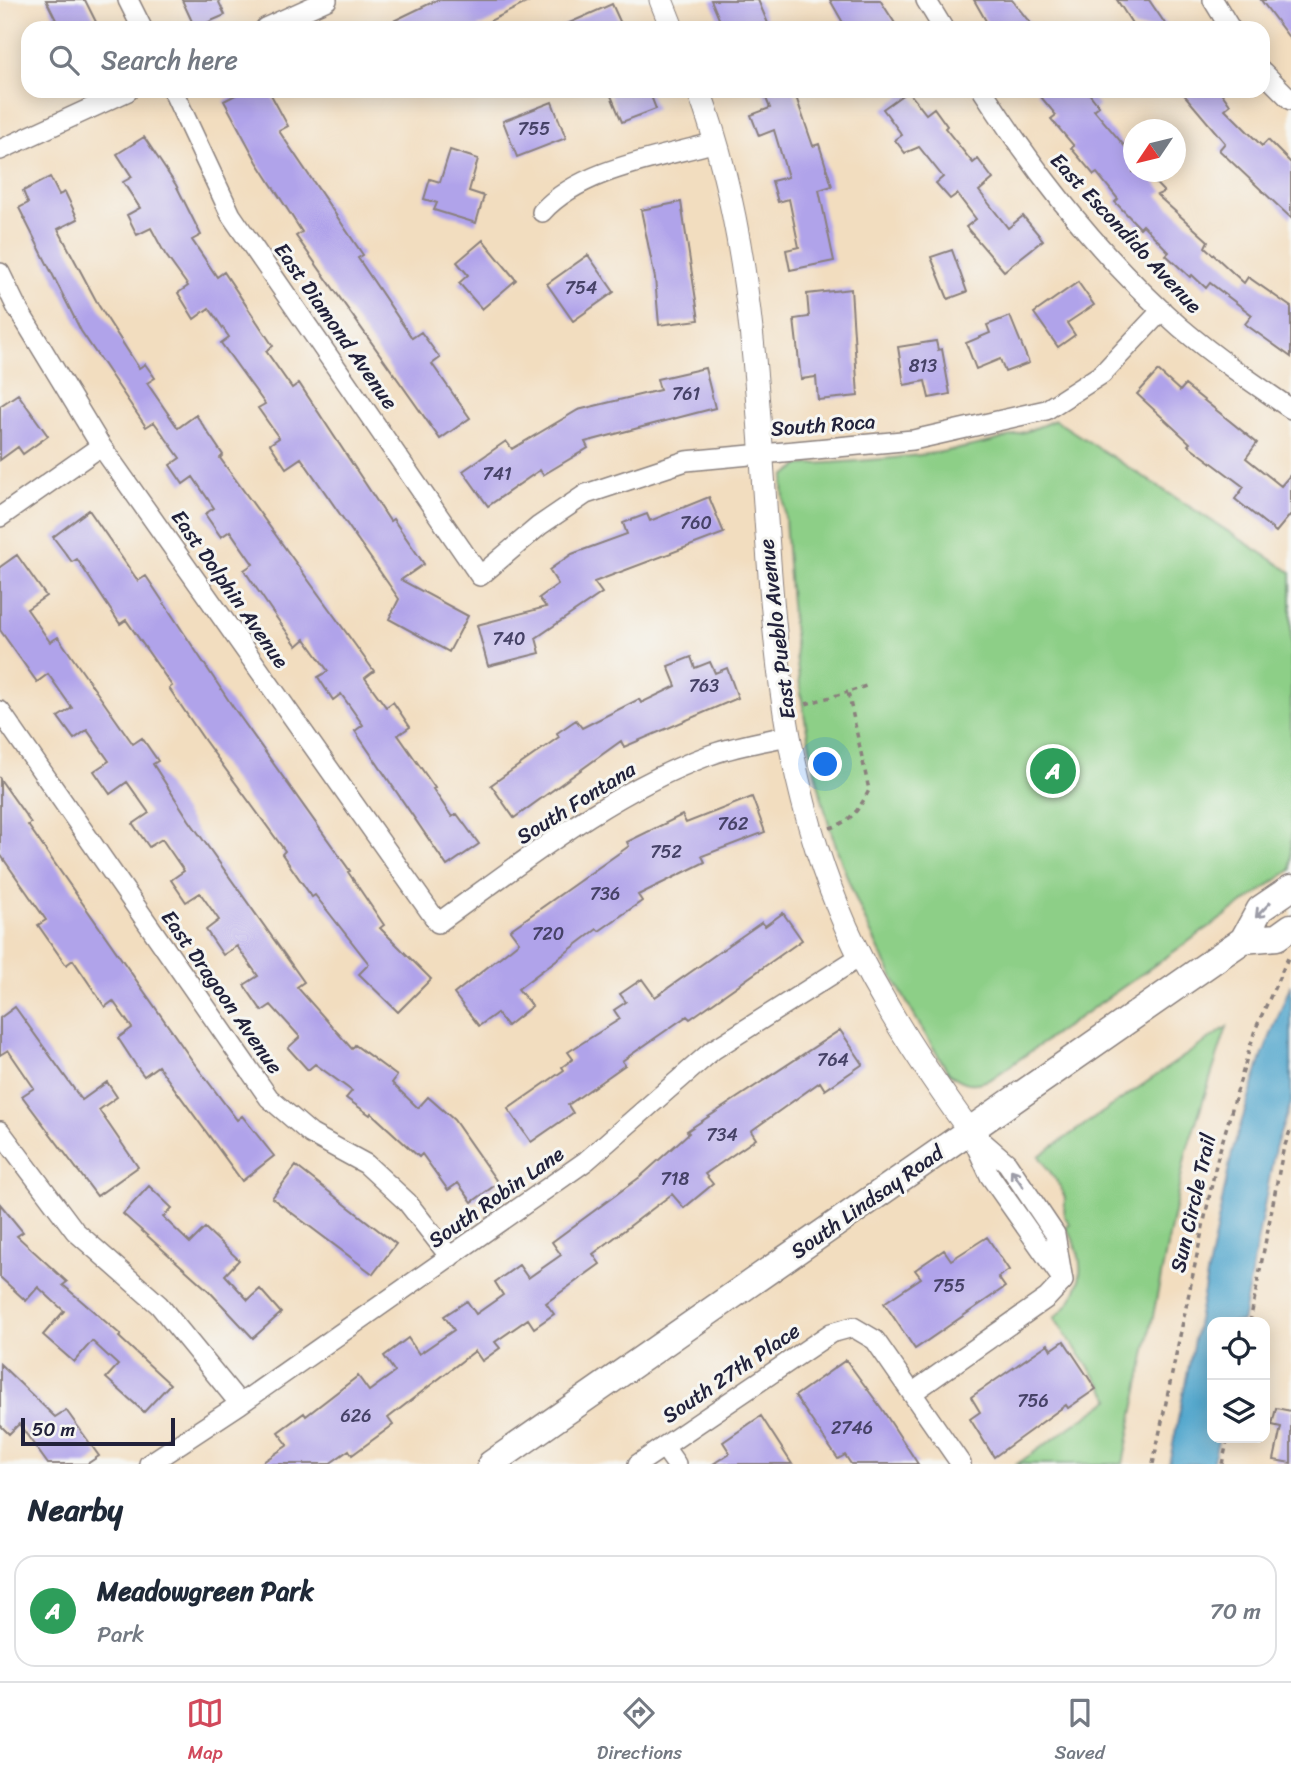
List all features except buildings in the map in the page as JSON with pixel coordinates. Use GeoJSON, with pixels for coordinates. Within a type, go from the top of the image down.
{"type":"FeatureCollection","features":[{"type":"Feature","properties":{"kind":"main road","name":"South Lindsay Road"},"geometry":{"type":"LineString","coordinates":[[491,1464],[1243,940],[1260,909],[1291,888]]}},
{"type":"Feature","properties":{"kind":"main road","name":"South Lindsay Road"},"geometry":{"type":"LineString","coordinates":[[1243,940],[1277,937],[1291,927]]}},
{"type":"Feature","properties":{"kind":"street"},"geometry":{"type":"LineString","coordinates":[[128,0],[138,21]]}},
{"type":"Feature","properties":{"kind":"street"},"geometry":{"type":"LineString","coordinates":[[280,21],[327,0]]}},
{"type":"Feature","properties":{"kind":"street"},"geometry":{"type":"LineString","coordinates":[[661,0],[669,21]]}},
{"type":"Feature","properties":{"kind":"street"},"geometry":{"type":"LineString","coordinates":[[926,0],[939,21]]}},
{"type":"Feature","properties":{"kind":"street"},"geometry":{"type":"LineString","coordinates":[[1213,0],[1226,21]]}},
{"type":"Feature","properties":{"kind":"street"},"geometry":{"type":"LineString","coordinates":[[1270,79],[1291,100]]}},
{"type":"Feature","properties":{"kind":"street"},"geometry":{"type":"LineString","coordinates":[[0,149],[113,98]]}},
{"type":"Feature","properties":{"kind":"street","name":"East Diamond Avenue"},"geometry":{"type":"LineString","coordinates":[[176,98],[231,215],[480,576]]}},
{"type":"Feature","properties":{"kind":"street","name":"East Pueblo Avenue"},"geometry":{"type":"LineString","coordinates":[[701,98],[716,142],[741,259],[771,597],[785,712],[811,832],[860,956],[915,1053],[969,1130],[1007,1163],[1055,1234],[1063,1281],[1047,1298],[912,1393]]}},
{"type":"Feature","properties":{"kind":"street","name":"East Escondido Avenue"},"geometry":{"type":"LineString","coordinates":[[987,98],[1025,157],[1162,310],[1213,354],[1291,410]]}},
{"type":"Feature","properties":{"kind":"street"},"geometry":{"type":"LineString","coordinates":[[542,212],[561,194],[584,180],[716,142]]}},
{"type":"Feature","properties":{"kind":"street","name":"East Dolphin Avenue"},"geometry":{"type":"LineString","coordinates":[[0,273],[16,306],[100,446],[438,922]]}},
{"type":"Feature","properties":{"kind":"street","name":"South Roca"},"geometry":{"type":"LineString","coordinates":[[480,576],[539,526],[586,494],[686,461],[913,440],[1046,410],[1102,374],[1162,310]]}},
{"type":"Feature","properties":{"kind":"street"},"geometry":{"type":"LineString","coordinates":[[0,517],[100,446]]}},
{"type":"Feature","properties":{"kind":"street","name":"East Dragoon Avenue"},"geometry":{"type":"LineString","coordinates":[[0,711],[269,1098],[311,1134],[366,1164],[407,1202],[450,1257]]}},
{"type":"Feature","properties":{"kind":"street","name":"South Fontana"},"geometry":{"type":"LineString","coordinates":[[438,922],[597,811],[642,787],[708,756],[790,735]]}},
{"type":"Feature","properties":{"kind":"street","name":"South Robin Lane"},"geometry":{"type":"LineString","coordinates":[[149,1464],[240,1404],[586,1161],[713,1050],[860,956]]}},
{"type":"Feature","properties":{"kind":"street"},"geometry":{"type":"LineString","coordinates":[[0,1131],[75,1231],[159,1305],[240,1404]]}},
{"type":"Feature","properties":{"kind":"street","name":"South 27th Place"},"geometry":{"type":"LineString","coordinates":[[638,1464],[831,1333],[853,1327],[875,1340],[912,1393]]}},
{"type":"Feature","properties":{"kind":"street"},"geometry":{"type":"LineString","coordinates":[[912,1393],[961,1464]]}},
{"type":"Feature","properties":{"kind":"street"},"geometry":{"type":"LineString","coordinates":[[664,1447],[676,1464]]}},
{"type":"Feature","properties":{"kind":"path"},"geometry":{"type":"LineString","coordinates":[[785,712],[869,685]]}},
{"type":"Feature","properties":{"kind":"path"},"geometry":{"type":"LineString","coordinates":[[811,832],[844,824],[869,790],[848,692]]}},
{"type":"Feature","properties":{"kind":"path","name":"Sun Circle Trail"},"geometry":{"type":"LineString","coordinates":[[1153,1464],[1217,1160],[1255,1030],[1288,957]]}},
{"type":"Feature","properties":{"kind":"path"},"geometry":{"type":"LineString","coordinates":[[1251,1317],[1283,1151],[1291,1128]]}},
{"type":"Feature","properties":{"kind":"path"},"geometry":{"type":"LineString","coordinates":[[1222,1464],[1227,1443]]}},
{"type":"Feature","properties":{"kind":"green space"},"geometry":{"type":"Polygon","coordinates":[[[1055,420],[1291,572],[1291,870],[991,1079],[969,1083],[949,1073],[909,1007],[858,904],[831,832],[812,757],[799,680],[783,485],[785,476],[800,465],[929,454],[993,441],[1055,420]]]}},
{"type":"Feature","properties":{"kind":"green space"},"geometry":{"type":"Polygon","coordinates":[[[1227,1027],[1186,1153],[1123,1464],[1017,1464],[1111,1399],[1054,1318],[1072,1298],[1080,1275],[1080,1264],[1078,1252],[1066,1227],[1070,1224],[1064,1216],[1065,1198],[1039,1156],[1227,1027]]]}},
{"type":"Feature","properties":{"kind":"water"},"geometry":{"type":"Polygon","coordinates":[[[1291,984],[1291,1103],[1275,1148],[1243,1317],[1207,1317],[1207,1443],[1218,1443],[1212,1464],[1169,1464],[1232,1152],[1262,1057],[1291,984]]]}},
{"type":"Feature","properties":{"kind":"place","name":"Meadowgreen Park"},"geometry":{"type":"Point","coordinates":[1053,771]}}]}
